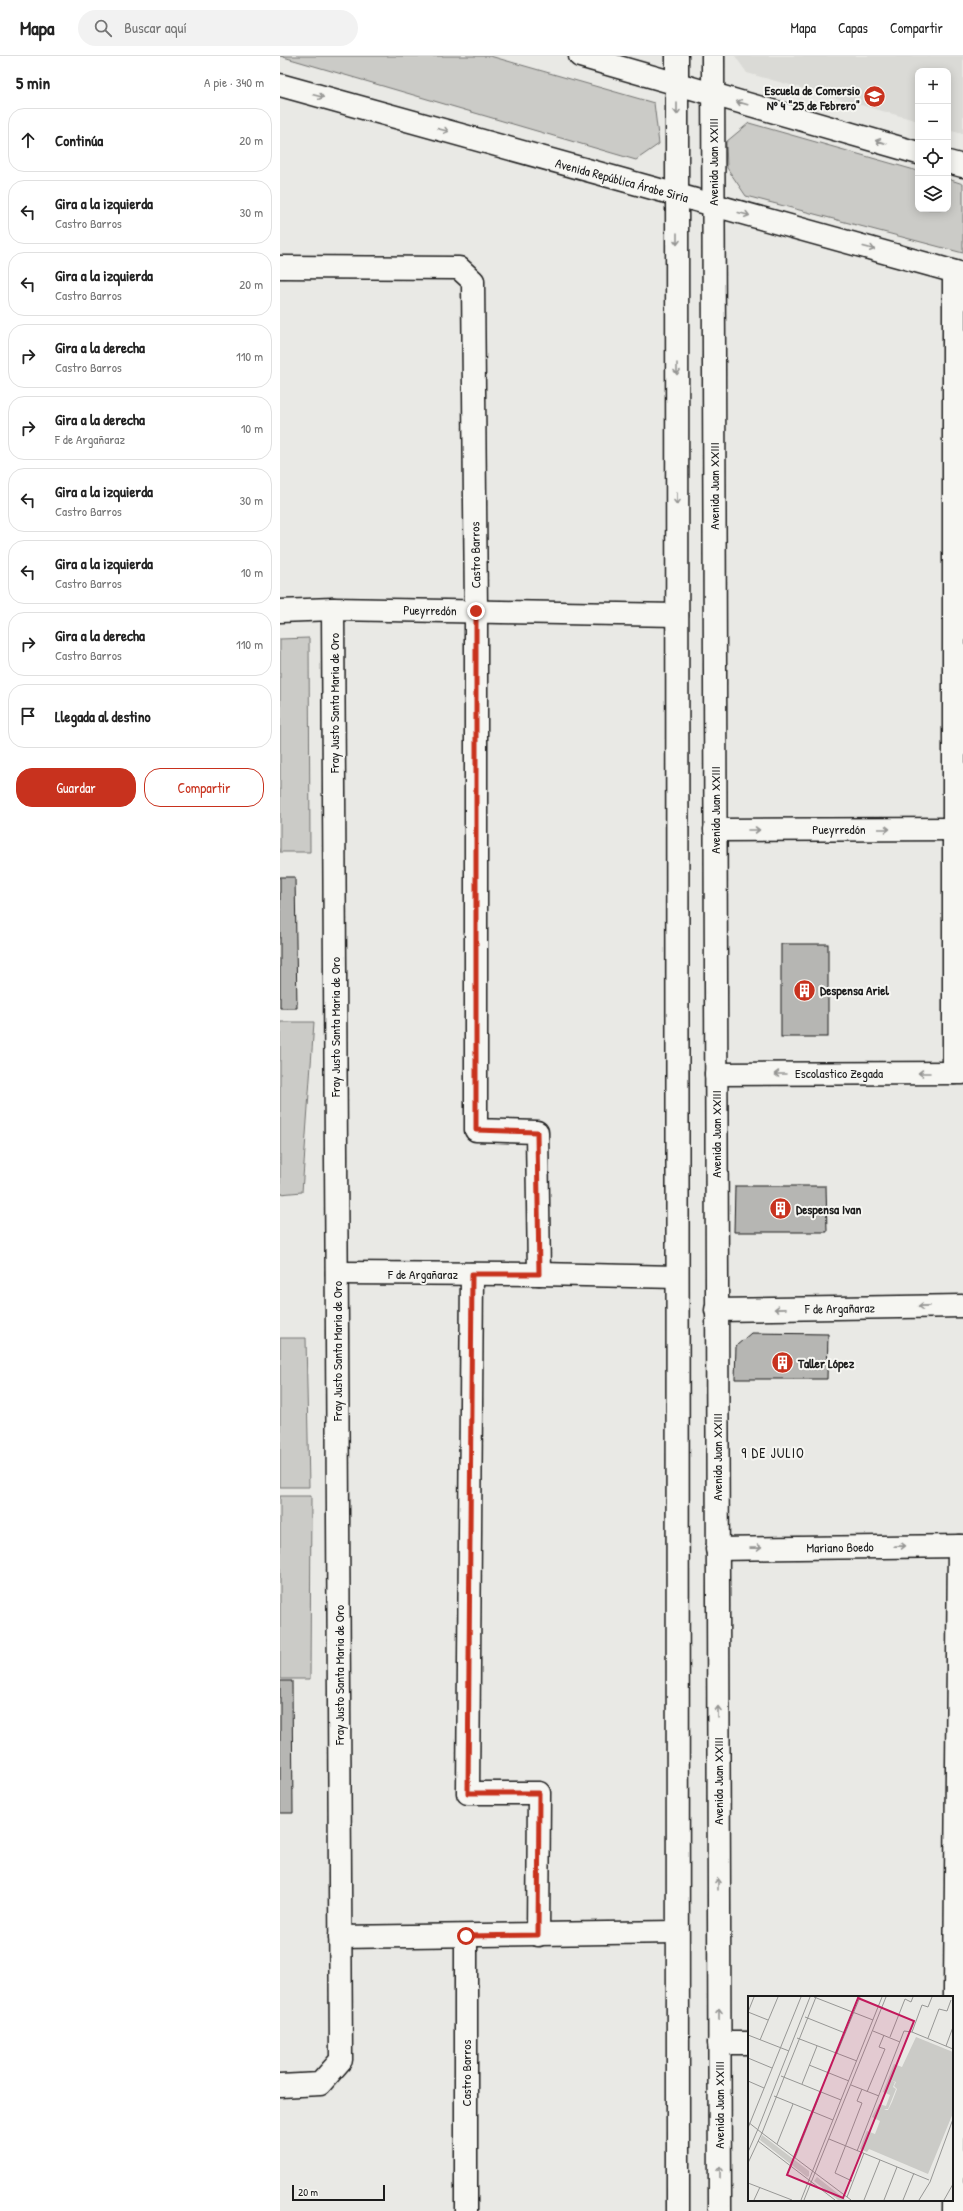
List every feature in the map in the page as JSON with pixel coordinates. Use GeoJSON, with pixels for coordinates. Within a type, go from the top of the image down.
{"type":"FeatureCollection","features":[{"type":"Feature","properties":{"kind":"street"},"geometry":{"type":"LineString","coordinates":[[580,56],[915,152]]}},
{"type":"Feature","properties":{"kind":"street"},"geometry":{"type":"LineString","coordinates":[[677,56],[676,1932],[678,2211]]}},
{"type":"Feature","properties":{"kind":"street","name":"Avenida Juan XXIII"},"geometry":{"type":"LineString","coordinates":[[712,56],[720,2211]]}},
{"type":"Feature","properties":{"kind":"street","name":"Avenida República Árabe Siria"},"geometry":{"type":"LineString","coordinates":[[280,85],[958,273]]}},
{"type":"Feature","properties":{"kind":"street"},"geometry":{"type":"LineString","coordinates":[[951,163],[963,166]]}},
{"type":"Feature","properties":{"kind":"street","name":"Castro Barros"},"geometry":{"type":"LineString","coordinates":[[280,267],[459,268],[473,281],[476,611],[476,1130],[537,1132],[539,1274]]}},
{"type":"Feature","properties":{"kind":"street"},"geometry":{"type":"LineString","coordinates":[[958,273],[959,1073]]}},
{"type":"Feature","properties":{"kind":"street","name":"Pueyrredón"},"geometry":{"type":"LineString","coordinates":[[280,611],[333,609],[677,615]]}},
{"type":"Feature","properties":{"kind":"street","name":"Fray Justo Santa Maria de Oro"},"geometry":{"type":"LineString","coordinates":[[280,2086],[320,2084],[341,2060],[333,609]]}},
{"type":"Feature","properties":{"kind":"street","name":"Pueyrredón"},"geometry":{"type":"LineString","coordinates":[[715,830],[959,829]]}},
{"type":"Feature","properties":{"kind":"street","name":"Escolastico Zegada"},"geometry":{"type":"LineString","coordinates":[[716,1074],[959,1073]]}},
{"type":"Feature","properties":{"kind":"street","name":"F de Argañaraz"},"geometry":{"type":"LineString","coordinates":[[337,1273],[539,1274],[677,1277]]}},
{"type":"Feature","properties":{"kind":"street"},"geometry":{"type":"LineString","coordinates":[[472,1274],[468,1793],[539,1793],[538,1935]]}},
{"type":"Feature","properties":{"kind":"street","name":"F de Argañaraz"},"geometry":{"type":"LineString","coordinates":[[716,1310],[963,1306]]}},
{"type":"Feature","properties":{"kind":"street"},"geometry":{"type":"LineString","coordinates":[[953,2211],[960,1792],[961,1546]]}},
{"type":"Feature","properties":{"kind":"street","name":"Mariano Boedo"},"geometry":{"type":"LineString","coordinates":[[717,1549],[961,1546]]}},
{"type":"Feature","properties":{"kind":"street"},"geometry":{"type":"LineString","coordinates":[[340,1937],[676,1932]]}},
{"type":"Feature","properties":{"kind":"street","name":"Castro Barros"},"geometry":{"type":"LineString","coordinates":[[466,1936],[466,2211]]}},
{"type":"Feature","properties":{"kind":"street"},"geometry":{"type":"LineString","coordinates":[[719,2043],[748,2043]]}},
{"type":"Feature","properties":{"kind":"shaded area"},"geometry":{"type":"Polygon","coordinates":[[[280,56],[490,56],[654,103],[659,144],[636,160],[280,56]]]}},
{"type":"Feature","properties":{"kind":"shaded area","name":"Escuela de Comersio Nº 4 \"25 de Febrero\""},"geometry":{"type":"Polygon","coordinates":[[[735,56],[963,56],[963,134],[951,131],[951,68],[915,68],[915,120],[747,73],[735,56]]]}},
{"type":"Feature","properties":{"kind":"shaded area"},"geometry":{"type":"Polygon","coordinates":[[[749,123],[915,170],[915,212],[951,212],[951,180],[963,184],[963,253],[746,196],[727,168],[726,142],[749,123]]]}},
{"type":"Feature","properties":{"kind":"shaded area"},"geometry":{"type":"Polygon","coordinates":[[[309,638],[310,852],[280,852],[280,639],[309,638]]]}},
{"type":"Feature","properties":{"kind":"shaded area"},"geometry":{"type":"Polygon","coordinates":[[[280,1022],[314,1022],[302,1192],[280,1194],[280,1022]]]}},
{"type":"Feature","properties":{"kind":"shaded area"},"geometry":{"type":"Polygon","coordinates":[[[280,1338],[306,1338],[309,1487],[280,1487],[280,1338]]]}},
{"type":"Feature","properties":{"kind":"shaded area"},"geometry":{"type":"Polygon","coordinates":[[[280,1496],[311,1496],[310,1679],[280,1679],[280,1496]]]}},
{"type":"Feature","properties":{"kind":"building"},"geometry":{"type":"Polygon","coordinates":[[[280,877],[295,877],[297,1008],[280,1008],[280,877]]]}},
{"type":"Feature","properties":{"kind":"building","name":"Despensa Ariel"},"geometry":{"type":"Polygon","coordinates":[[[781,944],[828,944],[828,1037],[781,1037],[781,944]]]}},
{"type":"Feature","properties":{"kind":"building","name":"Despensa Ivan"},"geometry":{"type":"Polygon","coordinates":[[[735,1186],[826,1186],[827,1232],[734,1232],[735,1186]]]}},
{"type":"Feature","properties":{"kind":"building","name":"Taller López"},"geometry":{"type":"Polygon","coordinates":[[[751,1333],[828,1334],[827,1379],[735,1379],[736,1346],[751,1333]]]}},
{"type":"Feature","properties":{"kind":"building"},"geometry":{"type":"Polygon","coordinates":[[[280,1681],[292,1681],[293,1813],[280,1813],[280,1681]]]}},
{"type":"Feature","properties":{"kind":"place","name":"Escuela de Comersio Nº 4 \"25 de Febrero\""},"geometry":{"type":"Point","coordinates":[875,97]}},
{"type":"Feature","properties":{"kind":"place","name":"Despensa Ariel"},"geometry":{"type":"Point","coordinates":[805,990]}},
{"type":"Feature","properties":{"kind":"place","name":"Despensa Ivan"},"geometry":{"type":"Point","coordinates":[780,1209]}},
{"type":"Feature","properties":{"kind":"place","name":"Taller López"},"geometry":{"type":"Point","coordinates":[782,1363]}},
{"type":"Feature","properties":{"kind":"district","name":"9 DE JULIO"},"geometry":{"type":"Point","coordinates":[773,1452]}},
{"type":"Feature","properties":{"kind":"route"},"geometry":{"type":"LineString","coordinates":[[466,1936],[538,1935],[539,1793],[468,1793],[472,1274],[539,1274],[537,1132],[476,1130],[476,611]]}}]}
